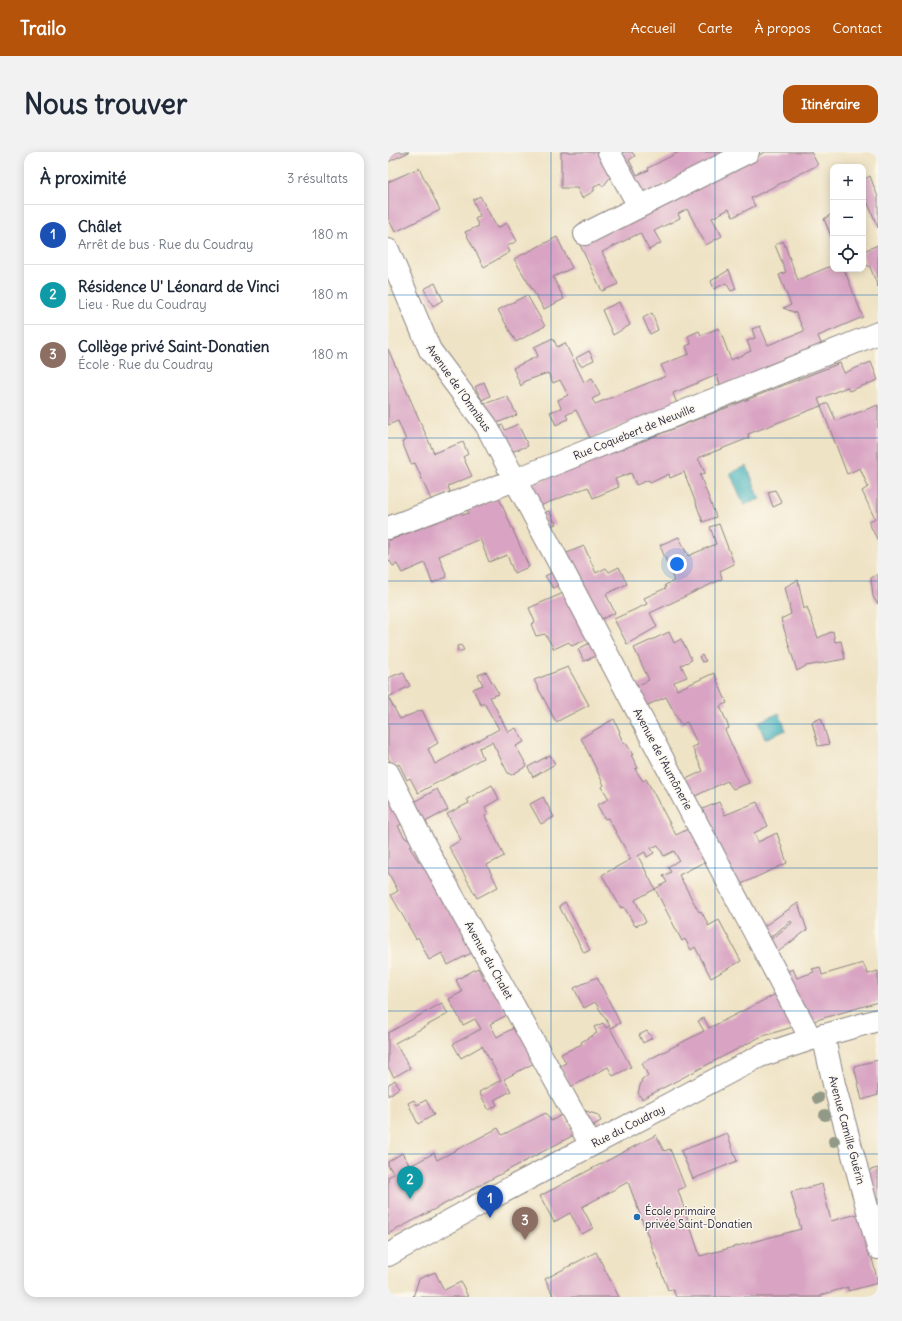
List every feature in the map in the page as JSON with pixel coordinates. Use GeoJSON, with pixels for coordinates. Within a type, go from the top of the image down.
{"type":"FeatureCollection","features":[{"type":"Feature","properties":{"kind":"street"},"geometry":{"type":"LineString","coordinates":[[609,152],[639,206]]}},
{"type":"Feature","properties":{"kind":"street"},"geometry":{"type":"LineString","coordinates":[[585,234],[748,152]]}},
{"type":"Feature","properties":{"kind":"street","name":"Avenue de l'Omnibus"},"geometry":{"type":"LineString","coordinates":[[388,250],[430,350],[486,425],[515,480]]}},
{"type":"Feature","properties":{"kind":"street","name":"Rue Coquebert de Neuville"},"geometry":{"type":"LineString","coordinates":[[390,521],[515,480],[878,333]]}},
{"type":"Feature","properties":{"kind":"street","name":"Avenue de l'Aumônerie"},"geometry":{"type":"LineString","coordinates":[[515,480],[817,1037]]}},
{"type":"Feature","properties":{"kind":"street","name":"Avenue du Chalet"},"geometry":{"type":"LineString","coordinates":[[388,774],[431,857],[591,1145]]}},
{"type":"Feature","properties":{"kind":"street","name":"Rue du Coudray"},"geometry":{"type":"LineString","coordinates":[[388,1255],[591,1145],[670,1105],[760,1056],[817,1037],[878,1020]]}},
{"type":"Feature","properties":{"kind":"street","name":"Avenue Camille Guérin"},"geometry":{"type":"LineString","coordinates":[[817,1037],[834,1084],[878,1248]]}},
{"type":"Feature","properties":{"kind":"water"},"geometry":{"type":"Polygon","coordinates":[[[747,466],[760,499],[744,505],[730,473],[747,466]]]}},
{"type":"Feature","properties":{"kind":"water"},"geometry":{"type":"Polygon","coordinates":[[[779,713],[786,730],[765,739],[758,722],[779,713]]]}},
{"type":"Feature","properties":{"kind":"building"},"geometry":{"type":"Polygon","coordinates":[[[388,152],[409,152],[388,162],[388,152]]]}},
{"type":"Feature","properties":{"kind":"building"},"geometry":{"type":"Polygon","coordinates":[[[561,152],[601,152],[613,173],[603,187],[600,183],[594,187],[594,191],[582,198],[577,188],[561,188],[561,152]]]}},
{"type":"Feature","properties":{"kind":"building"},"geometry":{"type":"Polygon","coordinates":[[[614,152],[632,152],[635,156],[629,160],[637,175],[649,170],[648,168],[679,152],[729,152],[643,195],[614,152]]]}},
{"type":"Feature","properties":{"kind":"building"},"geometry":{"type":"Polygon","coordinates":[[[765,152],[811,152],[818,165],[751,198],[755,206],[733,217],[729,209],[712,218],[722,236],[706,245],[687,209],[678,214],[680,218],[654,231],[661,243],[649,250],[640,233],[602,252],[618,284],[602,291],[580,245],[765,152]]]}},
{"type":"Feature","properties":{"kind":"building"},"geometry":{"type":"Polygon","coordinates":[[[419,168],[440,210],[395,232],[388,218],[388,182],[419,168]]]}},
{"type":"Feature","properties":{"kind":"building"},"geometry":{"type":"Polygon","coordinates":[[[870,176],[878,197],[878,228],[866,198],[866,178],[870,176]]]}},
{"type":"Feature","properties":{"kind":"building"},"geometry":{"type":"Polygon","coordinates":[[[480,196],[497,228],[507,223],[517,241],[507,246],[510,252],[484,267],[465,232],[479,226],[475,219],[480,216],[473,200],[480,196]]]}},
{"type":"Feature","properties":{"kind":"building"},"geometry":{"type":"Polygon","coordinates":[[[830,215],[830,234],[824,219],[830,215]]]}},
{"type":"Feature","properties":{"kind":"building"},"geometry":{"type":"Polygon","coordinates":[[[557,237],[572,268],[553,277],[564,299],[544,309],[514,259],[557,237]]]}},
{"type":"Feature","properties":{"kind":"building"},"geometry":{"type":"Polygon","coordinates":[[[783,241],[798,280],[830,266],[830,272],[845,272],[863,317],[818,336],[822,346],[721,387],[717,375],[673,393],[677,404],[590,438],[576,410],[566,415],[568,419],[556,425],[550,412],[561,408],[558,400],[568,395],[560,380],[553,383],[548,373],[525,381],[521,386],[513,368],[538,356],[534,347],[553,338],[557,347],[565,343],[584,382],[592,378],[600,395],[592,399],[595,404],[666,376],[661,365],[689,354],[686,346],[691,344],[688,336],[699,331],[701,335],[719,328],[731,360],[751,351],[747,341],[755,338],[752,329],[760,326],[768,345],[804,331],[796,313],[783,308],[791,305],[779,275],[786,272],[775,245],[783,241]]]}},
{"type":"Feature","properties":{"kind":"building"},"geometry":{"type":"Polygon","coordinates":[[[878,245],[878,287],[870,267],[866,265],[866,250],[878,245]]]}},
{"type":"Feature","properties":{"kind":"building"},"geometry":{"type":"Polygon","coordinates":[[[729,270],[736,289],[731,291],[726,283],[714,289],[711,281],[729,270]]]}},
{"type":"Feature","properties":{"kind":"building"},"geometry":{"type":"Polygon","coordinates":[[[435,283],[443,300],[433,306],[424,289],[435,283]]]}},
{"type":"Feature","properties":{"kind":"building"},"geometry":{"type":"Polygon","coordinates":[[[527,295],[545,326],[516,342],[498,310],[527,295]]]}},
{"type":"Feature","properties":{"kind":"building"},"geometry":{"type":"Polygon","coordinates":[[[619,302],[630,325],[613,335],[602,310],[619,302]]]}},
{"type":"Feature","properties":{"kind":"building"},"geometry":{"type":"Polygon","coordinates":[[[652,313],[658,330],[650,334],[643,318],[652,313]]]}},
{"type":"Feature","properties":{"kind":"building"},"geometry":{"type":"Polygon","coordinates":[[[388,349],[434,453],[463,442],[468,454],[463,457],[472,476],[448,486],[450,492],[431,500],[415,463],[411,464],[402,442],[406,440],[398,421],[388,425],[388,349]]]}},
{"type":"Feature","properties":{"kind":"building"},"geometry":{"type":"Polygon","coordinates":[[[589,351],[594,360],[581,366],[576,358],[589,351]]]}},
{"type":"Feature","properties":{"kind":"building"},"geometry":{"type":"Polygon","coordinates":[[[871,362],[878,380],[849,391],[847,387],[818,399],[821,406],[748,434],[749,438],[698,458],[705,473],[700,475],[716,517],[703,522],[684,472],[670,478],[669,474],[650,483],[649,480],[636,485],[631,473],[615,479],[619,487],[593,498],[588,487],[537,507],[526,487],[840,363],[844,373],[871,362]]]}},
{"type":"Feature","properties":{"kind":"building"},"geometry":{"type":"Polygon","coordinates":[[[484,382],[490,396],[482,400],[475,387],[484,382]]]}},
{"type":"Feature","properties":{"kind":"building"},"geometry":{"type":"Polygon","coordinates":[[[507,396],[517,415],[494,424],[484,404],[507,396]]]}},
{"type":"Feature","properties":{"kind":"building"},"geometry":{"type":"Polygon","coordinates":[[[828,403],[836,421],[878,405],[878,541],[868,521],[875,519],[862,491],[868,487],[860,468],[847,474],[821,406],[828,403]]]}},
{"type":"Feature","properties":{"kind":"building"},"geometry":{"type":"Polygon","coordinates":[[[518,424],[528,446],[511,452],[496,427],[503,425],[505,430],[518,424]]]}},
{"type":"Feature","properties":{"kind":"building"},"geometry":{"type":"Polygon","coordinates":[[[775,490],[782,503],[773,507],[768,492],[775,490]]]}},
{"type":"Feature","properties":{"kind":"building"},"geometry":{"type":"Polygon","coordinates":[[[499,498],[529,567],[514,573],[507,555],[489,562],[480,539],[439,556],[447,577],[432,583],[425,563],[402,573],[397,564],[393,566],[390,561],[388,562],[388,541],[461,512],[463,515],[469,513],[467,510],[499,498]]]}},
{"type":"Feature","properties":{"kind":"building"},"geometry":{"type":"Polygon","coordinates":[[[549,511],[556,524],[547,527],[541,514],[549,511]]]}},
{"type":"Feature","properties":{"kind":"building"},"geometry":{"type":"Polygon","coordinates":[[[719,524],[734,564],[720,571],[722,579],[650,613],[657,627],[627,644],[614,619],[647,604],[644,598],[666,588],[665,585],[674,581],[660,545],[679,537],[688,556],[716,544],[710,527],[719,524]]]}},
{"type":"Feature","properties":{"kind":"building"},"geometry":{"type":"Polygon","coordinates":[[[584,546],[596,573],[606,568],[609,572],[619,567],[627,584],[606,594],[615,613],[597,621],[562,555],[584,546]]]}},
{"type":"Feature","properties":{"kind":"building"},"geometry":{"type":"Polygon","coordinates":[[[557,570],[563,583],[553,588],[545,576],[557,570]]]}},
{"type":"Feature","properties":{"kind":"building"},"geometry":{"type":"Polygon","coordinates":[[[878,574],[878,604],[873,597],[871,578],[878,574]]]}},
{"type":"Feature","properties":{"kind":"building"},"geometry":{"type":"Polygon","coordinates":[[[798,580],[804,609],[807,607],[818,638],[833,631],[835,642],[841,641],[845,659],[806,666],[797,671],[781,619],[791,614],[785,587],[798,580]]]}},
{"type":"Feature","properties":{"kind":"building"},"geometry":{"type":"Polygon","coordinates":[[[568,591],[592,637],[572,646],[569,642],[554,649],[545,634],[536,636],[531,624],[535,622],[529,608],[568,591]]]}},
{"type":"Feature","properties":{"kind":"building"},"geometry":{"type":"Polygon","coordinates":[[[669,632],[674,643],[681,639],[692,660],[681,665],[687,677],[674,682],[677,690],[714,673],[727,703],[720,706],[729,728],[725,730],[749,783],[733,789],[727,781],[691,798],[682,781],[703,771],[692,747],[698,745],[687,722],[681,725],[666,697],[643,707],[632,688],[649,680],[634,648],[669,632]]]}},
{"type":"Feature","properties":{"kind":"building"},"geometry":{"type":"Polygon","coordinates":[[[594,641],[601,654],[584,661],[578,649],[594,641]]]}},
{"type":"Feature","properties":{"kind":"building"},"geometry":{"type":"Polygon","coordinates":[[[461,645],[464,650],[458,652],[457,646],[461,645]]]}},
{"type":"Feature","properties":{"kind":"building"},"geometry":{"type":"Polygon","coordinates":[[[702,655],[706,661],[702,662],[699,657],[702,655]]]}},
{"type":"Feature","properties":{"kind":"building"},"geometry":{"type":"Polygon","coordinates":[[[568,667],[589,705],[556,722],[534,680],[568,667]]]}},
{"type":"Feature","properties":{"kind":"building"},"geometry":{"type":"Polygon","coordinates":[[[403,672],[410,686],[388,697],[388,678],[403,672]]]}},
{"type":"Feature","properties":{"kind":"building"},"geometry":{"type":"Polygon","coordinates":[[[486,672],[499,694],[490,697],[508,732],[516,728],[524,742],[516,746],[527,766],[511,775],[508,773],[492,742],[479,748],[483,758],[418,793],[410,778],[407,780],[399,764],[393,767],[388,757],[388,697],[400,719],[422,710],[438,743],[428,749],[435,764],[499,729],[484,703],[481,705],[473,689],[483,685],[478,675],[486,672]]]}},
{"type":"Feature","properties":{"kind":"building"},"geometry":{"type":"Polygon","coordinates":[[[821,718],[829,744],[818,746],[812,722],[821,718]]]}},
{"type":"Feature","properties":{"kind":"building"},"geometry":{"type":"Polygon","coordinates":[[[614,719],[624,744],[626,743],[633,755],[631,755],[638,768],[635,769],[643,781],[646,779],[676,835],[692,827],[710,859],[679,875],[699,912],[701,911],[708,926],[719,920],[741,961],[711,978],[695,947],[691,950],[685,939],[682,941],[655,889],[635,900],[646,922],[635,926],[624,907],[621,908],[602,875],[631,859],[608,818],[605,819],[597,805],[609,799],[602,787],[604,785],[581,738],[614,719]],[[658,845],[651,848],[654,853],[647,857],[645,852],[638,856],[655,889],[667,882],[663,876],[671,872],[668,867],[679,860],[674,851],[664,856],[658,845]]]}},
{"type":"Feature","properties":{"kind":"building"},"geometry":{"type":"Polygon","coordinates":[[[550,755],[555,764],[533,777],[528,767],[550,755]]]}},
{"type":"Feature","properties":{"kind":"building"},"geometry":{"type":"Polygon","coordinates":[[[492,785],[499,799],[485,807],[488,814],[485,816],[504,856],[487,865],[498,887],[477,898],[449,847],[461,840],[447,814],[469,803],[467,799],[492,785]]]}},
{"type":"Feature","properties":{"kind":"building"},"geometry":{"type":"Polygon","coordinates":[[[437,789],[448,810],[423,823],[412,803],[437,789]]]}},
{"type":"Feature","properties":{"kind":"building"},"geometry":{"type":"Polygon","coordinates":[[[388,794],[404,823],[398,826],[405,838],[410,839],[413,844],[409,846],[419,862],[422,860],[477,950],[448,965],[442,953],[429,960],[418,937],[416,939],[391,895],[398,891],[388,872],[388,794]]]}},
{"type":"Feature","properties":{"kind":"building"},"geometry":{"type":"Polygon","coordinates":[[[543,797],[554,817],[541,824],[530,804],[543,797]]]}},
{"type":"Feature","properties":{"kind":"building"},"geometry":{"type":"Polygon","coordinates":[[[719,802],[725,815],[757,802],[768,826],[754,833],[758,842],[777,833],[787,863],[737,886],[698,811],[719,802]]]}},
{"type":"Feature","properties":{"kind":"building"},"geometry":{"type":"Polygon","coordinates":[[[565,902],[590,950],[584,953],[559,906],[565,902]]]}},
{"type":"Feature","properties":{"kind":"building"},"geometry":{"type":"Polygon","coordinates":[[[798,903],[807,930],[774,955],[767,942],[792,923],[791,921],[766,940],[760,929],[798,903]]]}},
{"type":"Feature","properties":{"kind":"building"},"geometry":{"type":"Polygon","coordinates":[[[863,963],[868,974],[878,971],[878,1002],[810,1022],[783,973],[793,969],[797,978],[814,972],[812,969],[820,967],[822,975],[863,963]]]}},
{"type":"Feature","properties":{"kind":"building"},"geometry":{"type":"Polygon","coordinates":[[[478,968],[484,980],[491,976],[507,1015],[490,1024],[497,1037],[517,1026],[536,1062],[504,1079],[511,1091],[494,1100],[497,1105],[489,1110],[479,1092],[501,1080],[482,1046],[461,1058],[453,1044],[481,1029],[475,1019],[463,1025],[449,999],[462,992],[456,980],[478,968]]]}},
{"type":"Feature","properties":{"kind":"building"},"geometry":{"type":"Polygon","coordinates":[[[597,977],[620,1023],[610,1028],[631,1067],[613,1076],[608,1067],[571,1087],[560,1066],[566,1063],[561,1054],[582,1044],[581,1042],[597,1033],[594,1027],[603,1023],[606,1028],[610,1026],[595,1002],[584,1008],[574,988],[597,977]]]}},
{"type":"Feature","properties":{"kind":"building"},"geometry":{"type":"Polygon","coordinates":[[[780,992],[799,1025],[760,1037],[642,1099],[638,1093],[642,1079],[648,1076],[642,1063],[704,1031],[698,1021],[704,1018],[709,1028],[780,992]]]}},
{"type":"Feature","properties":{"kind":"building"},"geometry":{"type":"Polygon","coordinates":[[[442,1003],[448,1014],[395,1043],[410,1068],[394,1077],[388,1067],[388,1033],[442,1003]]]}},
{"type":"Feature","properties":{"kind":"building"},"geometry":{"type":"Polygon","coordinates":[[[647,1031],[652,1038],[643,1043],[639,1035],[647,1031]]]}},
{"type":"Feature","properties":{"kind":"building"},"geometry":{"type":"Polygon","coordinates":[[[878,1060],[878,1095],[862,1100],[854,1066],[878,1060]]]}},
{"type":"Feature","properties":{"kind":"building"},"geometry":{"type":"Polygon","coordinates":[[[395,1080],[399,1088],[388,1096],[388,1085],[395,1080]]]}},
{"type":"Feature","properties":{"kind":"building"},"geometry":{"type":"Polygon","coordinates":[[[414,1100],[417,1105],[426,1100],[434,1115],[418,1124],[408,1103],[414,1100]]]}},
{"type":"Feature","properties":{"kind":"building"},"geometry":{"type":"Polygon","coordinates":[[[583,1110],[598,1115],[601,1121],[584,1130],[583,1110]]]}},
{"type":"Feature","properties":{"kind":"building"},"geometry":{"type":"Polygon","coordinates":[[[546,1113],[551,1121],[563,1114],[574,1135],[388,1234],[388,1177],[394,1174],[388,1165],[388,1162],[402,1153],[410,1166],[434,1153],[437,1160],[498,1128],[502,1135],[546,1113]]]}},
{"type":"Feature","properties":{"kind":"building"},"geometry":{"type":"Polygon","coordinates":[[[727,1133],[737,1161],[693,1179],[681,1151],[727,1133]]]}},
{"type":"Feature","properties":{"kind":"building"},"geometry":{"type":"Polygon","coordinates":[[[656,1135],[664,1151],[670,1149],[685,1187],[678,1190],[700,1256],[801,1229],[791,1192],[822,1184],[831,1221],[861,1213],[878,1283],[848,1291],[848,1287],[821,1295],[821,1297],[676,1297],[673,1289],[668,1290],[628,1182],[582,1207],[593,1228],[582,1234],[570,1213],[554,1222],[540,1196],[656,1135]]]}},
{"type":"Feature","properties":{"kind":"building"},"geometry":{"type":"Polygon","coordinates":[[[878,1168],[878,1213],[867,1171],[878,1168]]]}},
{"type":"Feature","properties":{"kind":"building"},"geometry":{"type":"Polygon","coordinates":[[[596,1252],[619,1297],[554,1297],[545,1279],[596,1252]]]}},
{"type":"Feature","properties":{"kind":"building"},"geometry":{"type":"Polygon","coordinates":[[[435,1272],[444,1290],[461,1282],[468,1297],[413,1297],[419,1279],[435,1272]]]}},
{"type":"Feature","properties":{"kind":"place","name":"Résidence U' Léonard de Vinci"},"geometry":{"type":"Point","coordinates":[410,1199]}},
{"type":"Feature","properties":{"kind":"place","name":"École primaire privée Saint-Donatien"},"geometry":{"type":"Point","coordinates":[637,1217]}},
{"type":"Feature","properties":{"kind":"place","name":"Châlet"},"geometry":{"type":"Point","coordinates":[490,1218]}},
{"type":"Feature","properties":{"kind":"place","name":"Collège privé Saint-Donatien"},"geometry":{"type":"Point","coordinates":[525,1240]}}]}
